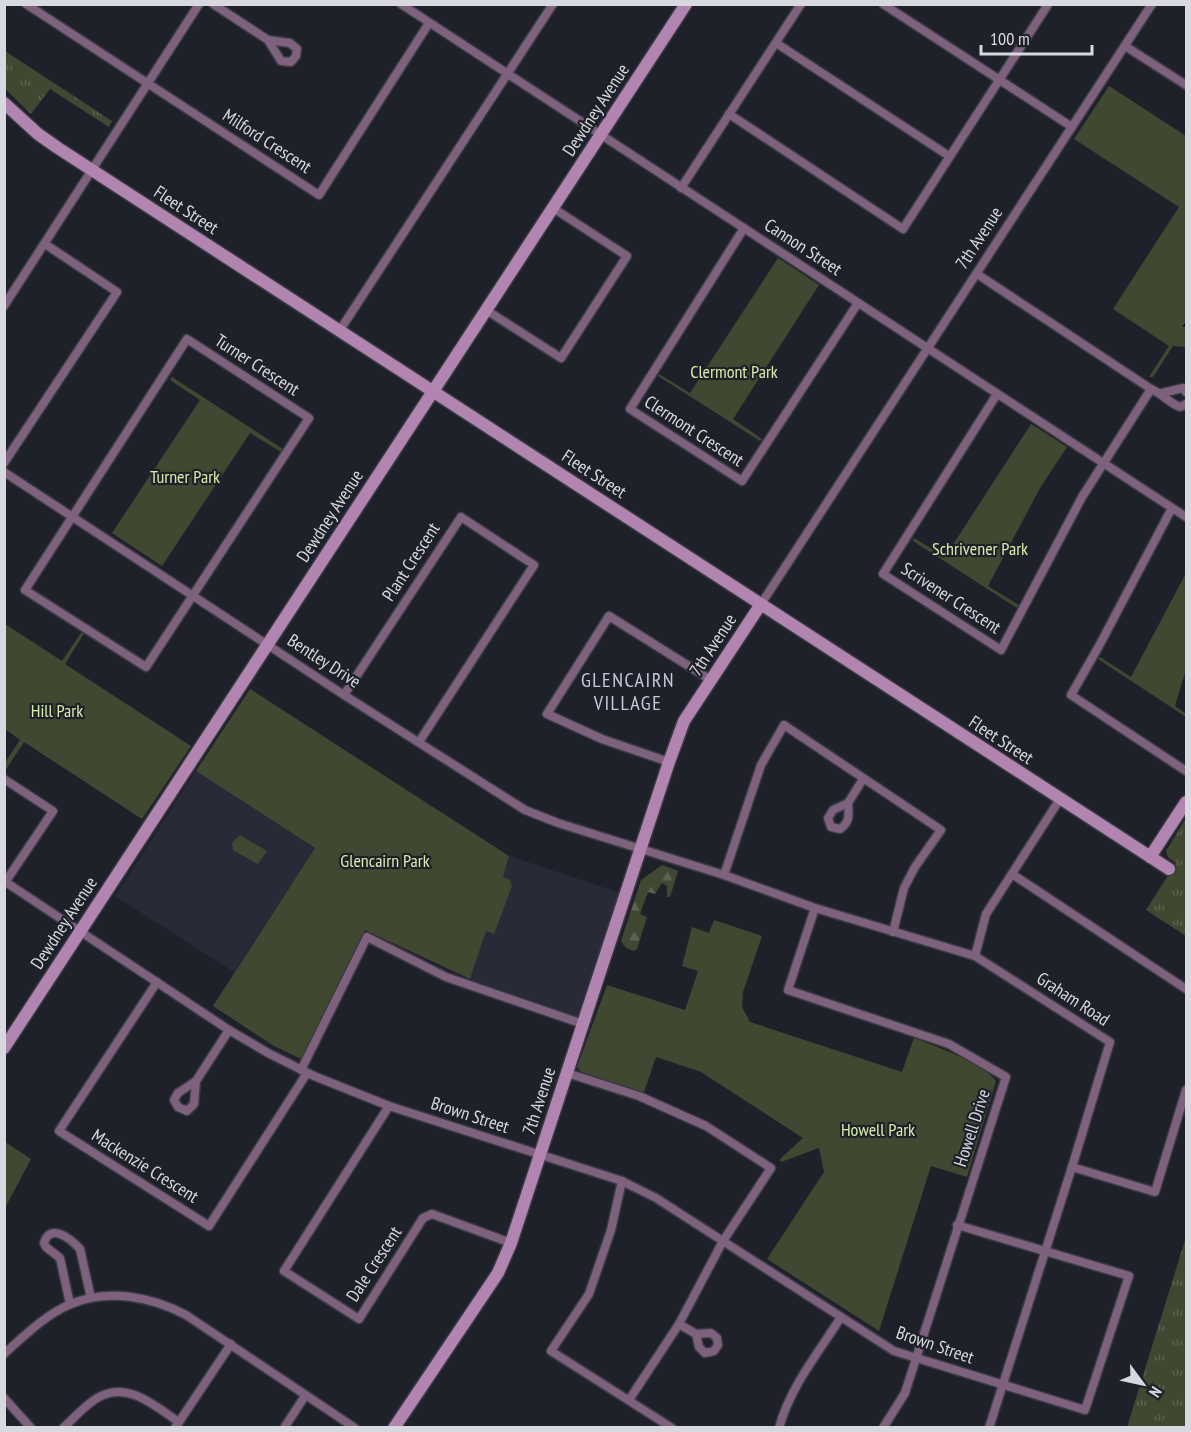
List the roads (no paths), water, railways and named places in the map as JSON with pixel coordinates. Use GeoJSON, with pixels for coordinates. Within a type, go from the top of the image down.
{"type":"FeatureCollection","features":[{"type":"Feature","properties":{"kind":"street","name":"Milford Crescent"},"geometry":{"type":"LineString","coordinates":[[26,4],[319,195],[429,23]]}},
{"type":"Feature","properties":{"kind":"street"},"geometry":{"type":"LineString","coordinates":[[4,306],[199,4]]}},
{"type":"Feature","properties":{"kind":"street"},"geometry":{"type":"LineString","coordinates":[[213,4],[268,40]]}},
{"type":"Feature","properties":{"kind":"street","name":"Cannon Street"},"geometry":{"type":"LineString","coordinates":[[401,4],[1186,517]]}},
{"type":"Feature","properties":{"kind":"street"},"geometry":{"type":"LineString","coordinates":[[340,330],[553,4]]}},
{"type":"Feature","properties":{"kind":"street","name":"Dewdney Avenue"},"geometry":{"type":"LineString","coordinates":[[4,1048],[686,4]]}},
{"type":"Feature","properties":{"kind":"street"},"geometry":{"type":"LineString","coordinates":[[681,188],[801,4]]}},
{"type":"Feature","properties":{"kind":"street"},"geometry":{"type":"LineString","coordinates":[[882,4],[1072,127]]}},
{"type":"Feature","properties":{"kind":"street"},"geometry":{"type":"LineString","coordinates":[[729,114],[903,229],[1047,6],[1045,4]]}},
{"type":"Feature","properties":{"kind":"street","name":"7th Avenue"},"geometry":{"type":"LineString","coordinates":[[394,1428],[498,1273],[511,1243],[684,721],[1152,4]]}},
{"type":"Feature","properties":{"kind":"street"},"geometry":{"type":"LineString","coordinates":[[776,43],[949,156]]}},
{"type":"Feature","properties":{"kind":"street"},"geometry":{"type":"LineString","coordinates":[[1125,46],[1186,85]]}},
{"type":"Feature","properties":{"kind":"street","name":"Fleet Street"},"geometry":{"type":"LineString","coordinates":[[4,103],[38,134],[92,170],[1169,870]]}},
{"type":"Feature","properties":{"kind":"street"},"geometry":{"type":"LineString","coordinates":[[486,310],[561,358],[627,256],[553,208]]}},
{"type":"Feature","properties":{"kind":"street","name":"Clermont Crescent"},"geometry":{"type":"LineString","coordinates":[[744,228],[630,409],[742,481],[858,303]]}},
{"type":"Feature","properties":{"kind":"street"},"geometry":{"type":"LineString","coordinates":[[4,463],[117,292],[45,244]]}},
{"type":"Feature","properties":{"kind":"street"},"geometry":{"type":"LineString","coordinates":[[977,274],[1150,390],[1161,393],[1182,388],[1186,392]]}},
{"type":"Feature","properties":{"kind":"street","name":"Turner Crescent"},"geometry":{"type":"LineString","coordinates":[[72,516],[188,339],[309,418],[193,595]]}},
{"type":"Feature","properties":{"kind":"street"},"geometry":{"type":"LineString","coordinates":[[1104,463],[1150,390]]}},
{"type":"Feature","properties":{"kind":"street"},"geometry":{"type":"LineString","coordinates":[[1161,393],[1171,404],[1180,407],[1186,404]]}},
{"type":"Feature","properties":{"kind":"street","name":"Scrivener Crescent"},"geometry":{"type":"LineString","coordinates":[[997,394],[883,574],[1001,650],[1082,497],[1104,463]]}},
{"type":"Feature","properties":{"kind":"street","name":"Bentley Drive"},"geometry":{"type":"LineString","coordinates":[[4,472],[344,695],[525,810],[640,850]]}},
{"type":"Feature","properties":{"kind":"street"},"geometry":{"type":"LineString","coordinates":[[1172,508],[1071,694],[1186,771]]}},
{"type":"Feature","properties":{"kind":"street"},"geometry":{"type":"LineString","coordinates":[[72,516],[25,590],[146,667],[193,595]]}},
{"type":"Feature","properties":{"kind":"street","name":"Plant Crescent"},"geometry":{"type":"LineString","coordinates":[[344,695],[460,517],[534,565],[419,742]]}},
{"type":"Feature","properties":{"kind":"street"},"geometry":{"type":"LineString","coordinates":[[669,762],[602,739],[547,714],[609,616],[711,680]]}},
{"type":"Feature","properties":{"kind":"street"},"geometry":{"type":"LineString","coordinates":[[724,876],[760,765],[784,725],[941,830],[915,867],[904,888],[893,932]]}},
{"type":"Feature","properties":{"kind":"street"},"geometry":{"type":"LineString","coordinates":[[4,779],[53,811],[5,882]]}},
{"type":"Feature","properties":{"kind":"street"},"geometry":{"type":"LineString","coordinates":[[848,803],[863,779]]}},
{"type":"Feature","properties":{"kind":"street"},"geometry":{"type":"LineString","coordinates":[[975,956],[986,914],[1060,799]]}},
{"type":"Feature","properties":{"kind":"street"},"geometry":{"type":"LineString","coordinates":[[1150,857],[1186,802]]}},
{"type":"Feature","properties":{"kind":"street","name":"Graham Road"},"geometry":{"type":"LineString","coordinates":[[640,850],[724,876],[814,908],[975,956],[1110,1042],[989,1428]]}},
{"type":"Feature","properties":{"kind":"street"},"geometry":{"type":"LineString","coordinates":[[1012,874],[1186,989]]}},
{"type":"Feature","properties":{"kind":"street","name":"Brown Street"},"geometry":{"type":"LineString","coordinates":[[5,882],[230,1030],[304,1071],[389,1106],[622,1181],[656,1198],[894,1351],[1085,1410],[1129,1276],[1045,1252]]}},
{"type":"Feature","properties":{"kind":"street","name":"Howell Drive"},"geometry":{"type":"LineString","coordinates":[[814,908],[788,990],[949,1044],[1006,1077],[905,1394],[883,1428]]}},
{"type":"Feature","properties":{"kind":"street"},"geometry":{"type":"LineString","coordinates":[[304,1071],[367,937],[446,977],[583,1024]]}},
{"type":"Feature","properties":{"kind":"street","name":"Mackenzie Crescent"},"geometry":{"type":"LineString","coordinates":[[157,982],[59,1131],[209,1226],[304,1071]]}},
{"type":"Feature","properties":{"kind":"street"},"geometry":{"type":"LineString","coordinates":[[196,1081],[230,1030]]}},
{"type":"Feature","properties":{"kind":"street"},"geometry":{"type":"LineString","coordinates":[[567,1073],[639,1096],[706,1126],[771,1168],[723,1241],[679,1324],[629,1400]]}},
{"type":"Feature","properties":{"kind":"street"},"geometry":{"type":"LineString","coordinates":[[1072,1167],[1155,1192],[1186,1090]]}},
{"type":"Feature","properties":{"kind":"street","name":"Dale Crescent"},"geometry":{"type":"LineString","coordinates":[[389,1106],[284,1271],[358,1318],[423,1218],[432,1214],[511,1243]]}},
{"type":"Feature","properties":{"kind":"street"},"geometry":{"type":"LineString","coordinates":[[622,1181],[611,1230],[589,1294],[551,1351],[672,1428]]}},
{"type":"Feature","properties":{"kind":"street"},"geometry":{"type":"LineString","coordinates":[[957,1225],[1045,1252]]}},
{"type":"Feature","properties":{"kind":"street"},"geometry":{"type":"LineString","coordinates":[[70,1304],[60,1258],[44,1243],[48,1234],[52,1232],[66,1238],[80,1249],[91,1298]]}},
{"type":"Feature","properties":{"kind":"street"},"geometry":{"type":"LineString","coordinates":[[4,1354],[35,1327],[70,1304],[91,1298],[118,1296],[144,1298],[166,1305],[231,1344],[354,1428]]}},
{"type":"Feature","properties":{"kind":"street"},"geometry":{"type":"LineString","coordinates":[[779,1428],[783,1413],[798,1383],[841,1317]]}},
{"type":"Feature","properties":{"kind":"street"},"geometry":{"type":"LineString","coordinates":[[679,1324],[696,1334]]}},
{"type":"Feature","properties":{"kind":"street"},"geometry":{"type":"LineString","coordinates":[[63,1428],[97,1398],[111,1391],[125,1391],[140,1397],[177,1425],[231,1344]]}},
{"type":"Feature","properties":{"kind":"street"},"geometry":{"type":"LineString","coordinates":[[284,1428],[304,1396]]}},
{"type":"Feature","properties":{"kind":"street"},"geometry":{"type":"LineString","coordinates":[[4,1398],[31,1428]]}},
{"type":"Feature","properties":{"kind":"district","name":"GLENCAIRN VILLAGE"},"geometry":{"type":"Point","coordinates":[628,692]}},
{"type":"Feature","properties":{"kind":"park label","name":"Clermont Park"},"geometry":{"type":"Point","coordinates":[734,372]}},
{"type":"Feature","properties":{"kind":"park label","name":"Turner Park"},"geometry":{"type":"Point","coordinates":[185,477]}},
{"type":"Feature","properties":{"kind":"park label","name":"Schrivener Park"},"geometry":{"type":"Point","coordinates":[980,549]}},
{"type":"Feature","properties":{"kind":"park label","name":"Hill Park"},"geometry":{"type":"Point","coordinates":[57,711]}},
{"type":"Feature","properties":{"kind":"park label","name":"Glencairn Park"},"geometry":{"type":"Point","coordinates":[385,861]}},
{"type":"Feature","properties":{"kind":"park label","name":"Howell Park"},"geometry":{"type":"Point","coordinates":[878,1130]}}]}
